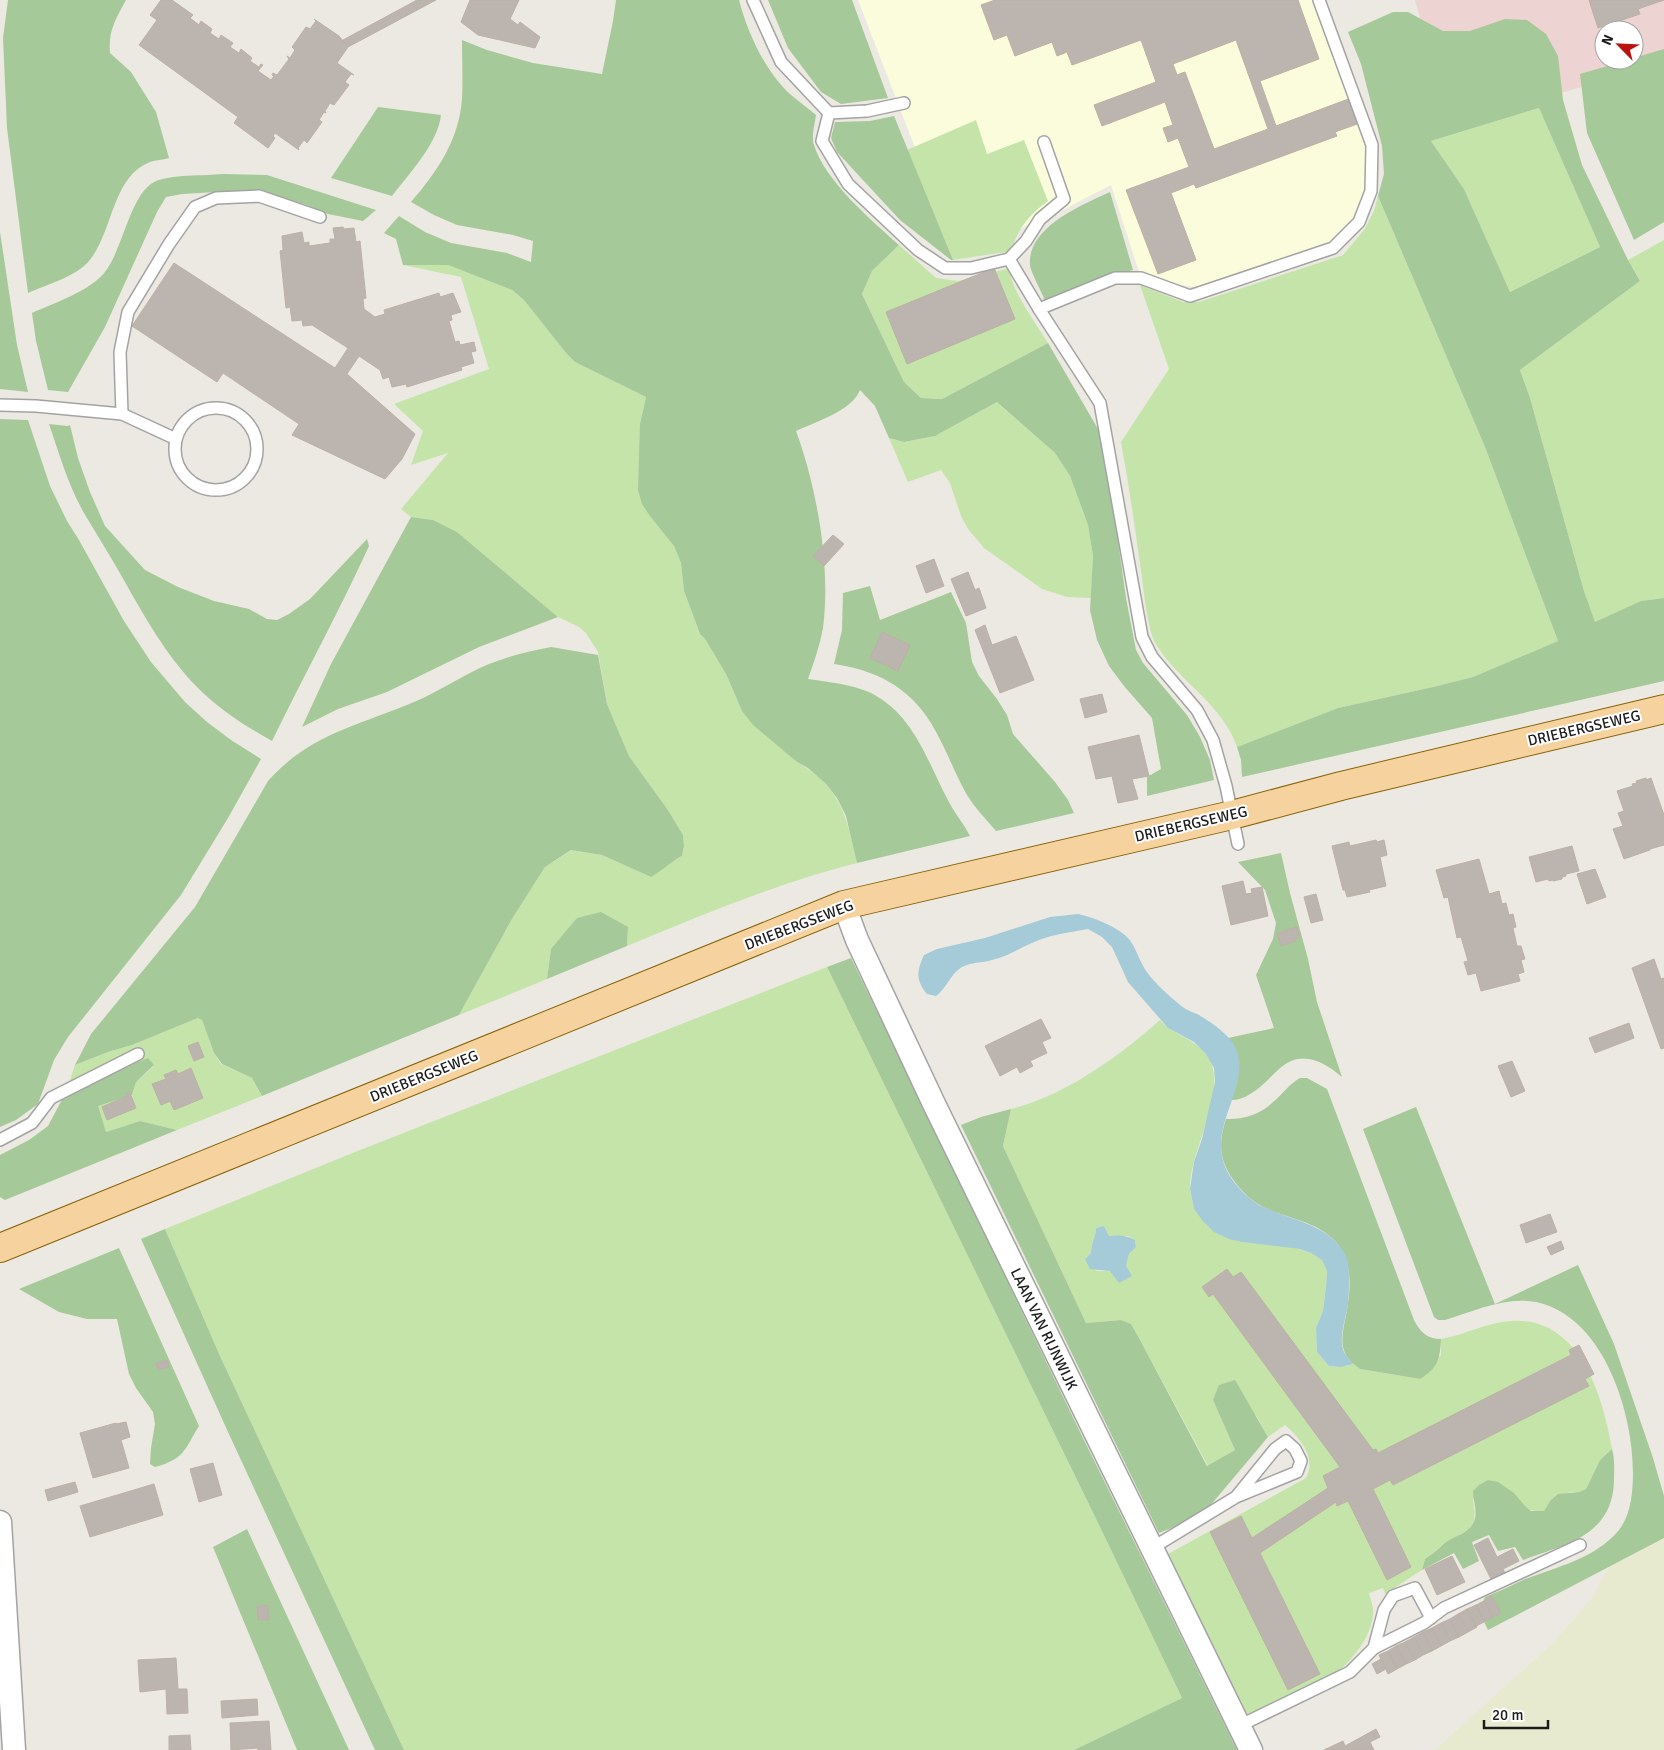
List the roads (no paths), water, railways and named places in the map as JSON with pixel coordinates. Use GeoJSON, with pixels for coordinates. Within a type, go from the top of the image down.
{"type":"FeatureCollection","features":[{"type":"Feature","properties":{"kind":"main road","name":"DRIEBERGSEWEG"},"geometry":{"type":"LineString","coordinates":[[0,1248],[844,905],[1232,815],[1341,786],[1664,709]]}},
{"type":"Feature","properties":{"kind":"street","name":"LAAN VAN RIJNWIJK"},"geometry":{"type":"LineString","coordinates":[[844,905],[857,940],[930,1096],[1251,1750]]}},
{"type":"Feature","properties":{"kind":"street"},"geometry":{"type":"LineString","coordinates":[[0,1522],[14,1750]]}},
{"type":"Feature","properties":{"kind":"lane"},"geometry":{"type":"LineString","coordinates":[[752,0],[780,62],[828,113],[867,111],[904,103]]}},
{"type":"Feature","properties":{"kind":"lane"},"geometry":{"type":"LineString","coordinates":[[1039,309],[1115,278],[1141,278],[1190,296],[1333,248],[1359,222],[1371,191],[1372,145],[1319,0]]}},
{"type":"Feature","properties":{"kind":"lane"},"geometry":{"type":"LineString","coordinates":[[828,113],[822,141],[848,184],[918,250],[945,268],[970,268],[1009,259],[1026,241],[1040,219],[1064,199],[1044,142]]}},
{"type":"Feature","properties":{"kind":"lane"},"geometry":{"type":"LineString","coordinates":[[122,414],[120,352],[128,312],[169,244],[195,207],[216,198],[259,196],[320,217]]}},
{"type":"Feature","properties":{"kind":"lane"},"geometry":{"type":"LineString","coordinates":[[1009,259],[1100,403],[1142,637],[1152,657],[1197,710],[1213,740],[1226,786],[1238,844]]}},
{"type":"Feature","properties":{"kind":"lane"},"geometry":{"type":"LineString","coordinates":[[0,405],[36,406],[122,414],[176,439]]}},
{"type":"Feature","properties":{"kind":"lane"},"geometry":{"type":"LineString","coordinates":[[216,408],[229,410],[241,416],[250,426],[256,438],[257,452],[254,465],[247,477],[236,485],[223,490],[210,490],[197,486],[186,477],[179,466],[175,453],[176,439],[181,427],[190,417],[202,410],[216,408]]}},
{"type":"Feature","properties":{"kind":"lane"},"geometry":{"type":"LineString","coordinates":[[0,1140],[32,1123],[51,1098],[138,1054]]}},
{"type":"Feature","properties":{"kind":"lane"},"geometry":{"type":"LineString","coordinates":[[1152,1548],[1236,1497],[1297,1472],[1301,1461],[1295,1449],[1286,1441],[1275,1449],[1236,1497]]}},
{"type":"Feature","properties":{"kind":"lane"},"geometry":{"type":"LineString","coordinates":[[1239,1726],[1350,1672],[1374,1648],[1424,1624],[1444,1608],[1580,1545]]}},
{"type":"Feature","properties":{"kind":"lane"},"geometry":{"type":"LineString","coordinates":[[1374,1648],[1384,1610],[1393,1596],[1415,1588],[1431,1618]]}},
{"type":"Feature","properties":{"kind":"water"},"geometry":{"type":"Polygon","coordinates":[[[1078,914],[1105,923],[1129,939],[1146,971],[1159,986],[1183,1007],[1215,1026],[1231,1040],[1237,1051],[1239,1066],[1237,1082],[1223,1127],[1221,1143],[1223,1159],[1232,1180],[1252,1200],[1262,1206],[1315,1227],[1333,1239],[1341,1248],[1348,1260],[1349,1273],[1348,1304],[1342,1334],[1342,1346],[1345,1354],[1353,1364],[1341,1367],[1329,1366],[1317,1352],[1316,1328],[1323,1311],[1327,1271],[1322,1260],[1300,1249],[1229,1239],[1214,1232],[1194,1209],[1190,1189],[1194,1162],[1202,1139],[1215,1082],[1214,1068],[1206,1054],[1194,1042],[1168,1028],[1128,982],[1112,947],[1102,937],[1088,929],[1057,935],[1039,940],[998,958],[965,965],[954,973],[936,996],[927,994],[920,984],[918,975],[924,955],[937,949],[985,938],[1050,917],[1078,914]]]}},
{"type":"Feature","properties":{"kind":"water"},"geometry":{"type":"Polygon","coordinates":[[[1104,1226],[1109,1236],[1129,1237],[1135,1240],[1136,1247],[1129,1254],[1126,1266],[1132,1276],[1119,1283],[1110,1271],[1090,1269],[1085,1259],[1091,1253],[1096,1228],[1104,1226]]]}}]}
